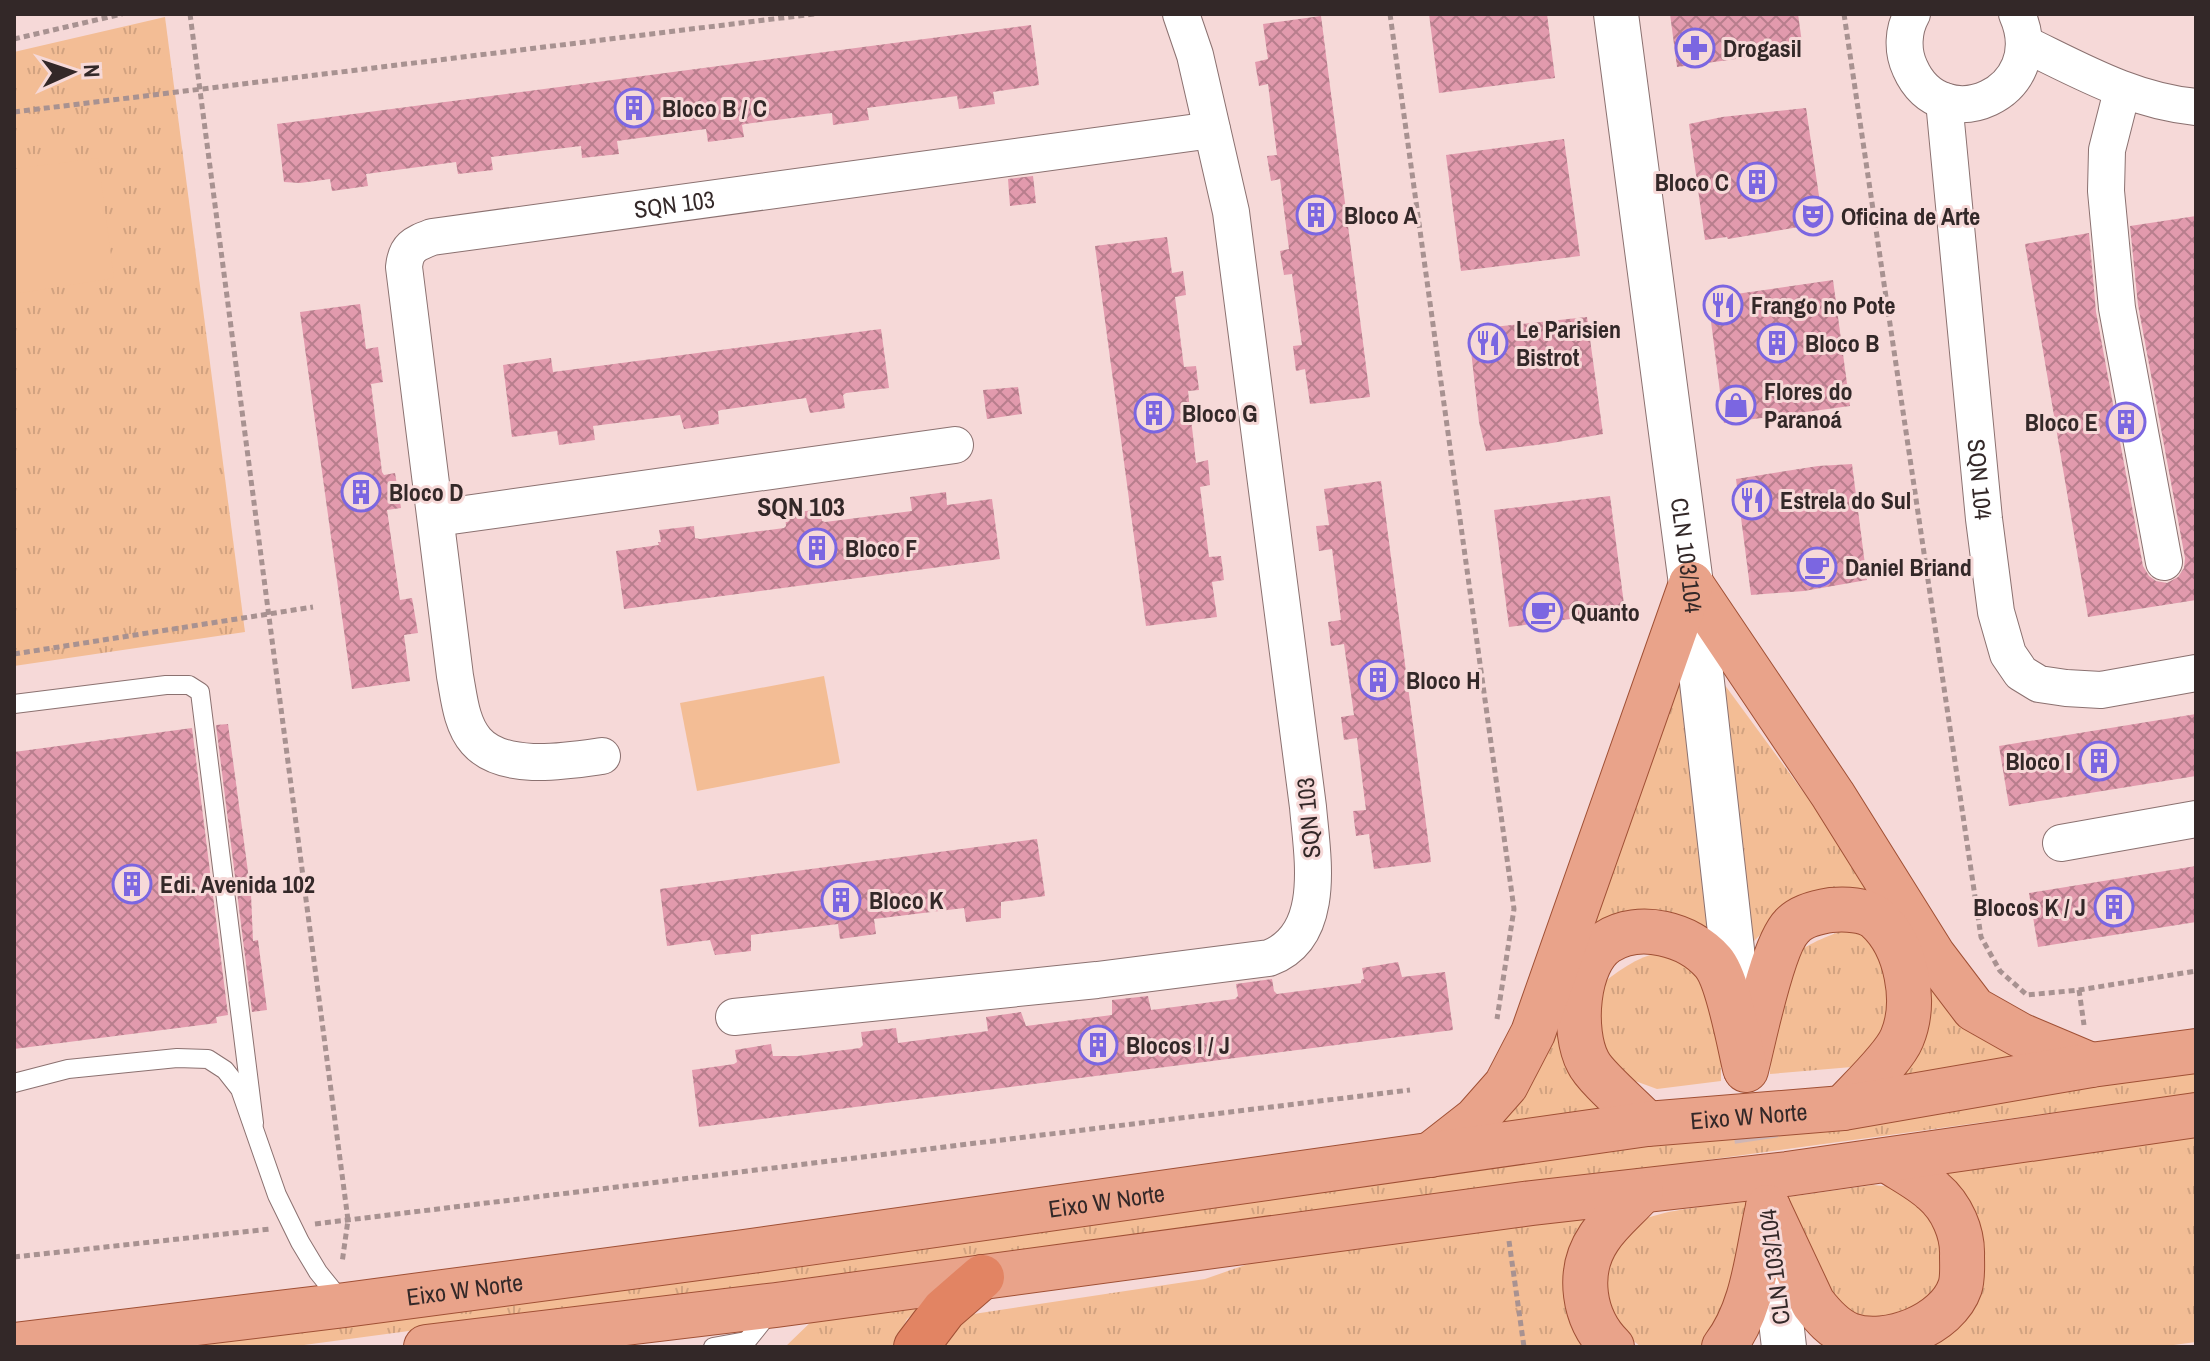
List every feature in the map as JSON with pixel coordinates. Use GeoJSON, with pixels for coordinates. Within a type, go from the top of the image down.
{"type":"FeatureCollection","features":[{"type":"Feature","properties":{"kind":"highway"},"geometry":{"type":"LineString","coordinates":[[916,1347],[944,1310],[982,1277]]}},
{"type":"Feature","properties":{"kind":"main road"},"geometry":{"type":"LineString","coordinates":[[1691,584],[1833,795],[1933,955],[1974,1009],[2020,1035],[2091,1065]]}},
{"type":"Feature","properties":{"kind":"main road"},"geometry":{"type":"LineString","coordinates":[[1428,1157],[1476,1119],[1506,1085],[1533,1033],[1691,584]]}},
{"type":"Feature","properties":{"kind":"main road"},"geometry":{"type":"LineString","coordinates":[[1748,1083],[1771,970],[1790,927],[1816,913],[1852,910],[1876,917],[1893,940],[1904,963],[1908,1008],[1902,1039],[1843,1108]]}},
{"type":"Feature","properties":{"kind":"main road"},"geometry":{"type":"LineString","coordinates":[[1647,1124],[1588,1063],[1580,1038],[1578,1006],[1586,973],[1605,943],[1621,935],[1661,932],[1689,943],[1714,962],[1723,981],[1748,1083]]}},
{"type":"Feature","properties":{"kind":"main road","name":"Eixo W Norte"},"geometry":{"type":"LineString","coordinates":[[14,1345],[1428,1157],[1647,1124],[1843,1108],[2091,1065],[2196,1051]]}},
{"type":"Feature","properties":{"kind":"main road"},"geometry":{"type":"LineString","coordinates":[[441,1346],[776,1305],[1532,1203],[1887,1160],[2196,1115]]}},
{"type":"Feature","properties":{"kind":"main road"},"geometry":{"type":"LineString","coordinates":[[1766,1197],[1813,1303],[1822,1316],[1852,1336],[1882,1337],[1917,1330],[1942,1312],[1960,1288],[1962,1238],[1954,1219],[1935,1192],[1887,1160]]}},
{"type":"Feature","properties":{"kind":"main road"},"geometry":{"type":"LineString","coordinates":[[1612,1347],[1602,1338],[1590,1313],[1584,1290],[1586,1267],[1599,1238],[1641,1192]]}},
{"type":"Feature","properties":{"kind":"main road"},"geometry":{"type":"LineString","coordinates":[[1724,1347],[1736,1332],[1749,1300],[1766,1197]]}},
{"type":"Feature","properties":{"kind":"street","name":"SQN 103"},"geometry":{"type":"LineString","coordinates":[[734,1017],[1097,980],[1269,958],[1280,954],[1297,937],[1309,911],[1313,875],[1308,807],[1231,212],[1195,55],[1181,14]]}},
{"type":"Feature","properties":{"kind":"street","name":"CLN 103/104"},"geometry":{"type":"LineString","coordinates":[[1616,14],[1691,584],[1748,1083]]}},
{"type":"Feature","properties":{"kind":"street"},"geometry":{"type":"LineString","coordinates":[[1912,14],[1904,40],[1906,59],[1914,77],[1927,92],[1944,101],[1963,104],[1982,102],[1999,93],[2013,80],[2022,63],[2021,29]]}},
{"type":"Feature","properties":{"kind":"street"},"geometry":{"type":"LineString","coordinates":[[2021,29],[2122,91],[2166,104],[2196,107]]}},
{"type":"Feature","properties":{"kind":"street"},"geometry":{"type":"LineString","coordinates":[[2122,91],[2107,150],[2106,191],[2117,308],[2164,562]]}},
{"type":"Feature","properties":{"kind":"street","name":"SQN 104"},"geometry":{"type":"LineString","coordinates":[[1944,101],[1986,535],[1996,612],[2008,654],[2021,673],[2039,684],[2066,688],[2101,690],[2196,673]]}},
{"type":"Feature","properties":{"kind":"street","name":"SQN 103"},"geometry":{"type":"LineString","coordinates":[[602,756],[548,764],[499,755],[476,742],[464,717],[455,676],[404,267],[406,252],[414,244],[432,237],[1212,130]]}},
{"type":"Feature","properties":{"kind":"street"},"geometry":{"type":"LineString","coordinates":[[437,518],[955,445]]}},
{"type":"Feature","properties":{"kind":"street"},"geometry":{"type":"LineString","coordinates":[[2061,843],[2196,819]]}},
{"type":"Feature","properties":{"kind":"street","name":"CLN 103/104"},"geometry":{"type":"LineString","coordinates":[[1766,1197],[1784,1347]]}},
{"type":"Feature","properties":{"kind":"lane"},"geometry":{"type":"LineString","coordinates":[[14,704],[166,685],[189,685],[200,692],[254,1123]]}},
{"type":"Feature","properties":{"kind":"lane"},"geometry":{"type":"LineString","coordinates":[[14,1083],[68,1069],[177,1058],[208,1059],[225,1070],[240,1089],[277,1195],[318,1272],[341,1300]]}},
{"type":"Feature","properties":{"kind":"lane"},"geometry":{"type":"LineString","coordinates":[[713,1347],[744,1344],[776,1305]]}},
{"type":"Feature","properties":{"kind":"path"},"geometry":{"type":"LineString","coordinates":[[14,39],[122,14]]}},
{"type":"Feature","properties":{"kind":"path"},"geometry":{"type":"LineString","coordinates":[[190,14],[348,1220],[341,1300]]}},
{"type":"Feature","properties":{"kind":"path"},"geometry":{"type":"LineString","coordinates":[[14,112],[814,14]]}},
{"type":"Feature","properties":{"kind":"path"},"geometry":{"type":"LineString","coordinates":[[1390,14],[1514,909],[1495,1033]]}},
{"type":"Feature","properties":{"kind":"path"},"geometry":{"type":"LineString","coordinates":[[1844,14],[1981,937],[2000,971],[2027,995],[2196,971]]}},
{"type":"Feature","properties":{"kind":"path"},"geometry":{"type":"LineString","coordinates":[[14,654],[313,607]]}},
{"type":"Feature","properties":{"kind":"path"},"geometry":{"type":"LineString","coordinates":[[14,1257],[348,1220],[1410,1090]]}},
{"type":"Feature","properties":{"kind":"path"},"geometry":{"type":"LineString","coordinates":[[1509,1240],[1524,1347]]}},
{"type":"Feature","properties":{"kind":"green space"},"geometry":{"type":"Polygon","coordinates":[[[165,17],[245,632],[14,666],[14,52],[165,17]]]}},
{"type":"Feature","properties":{"kind":"green space"},"geometry":{"type":"Polygon","coordinates":[[[98,158],[114,278],[14,294],[14,169],[98,158]]]}},
{"type":"Feature","properties":{"kind":"green space"},"geometry":{"type":"Polygon","coordinates":[[[1682,667],[1722,964],[1689,936],[1579,971],[1629,1113],[1478,1134],[1682,667]]]}},
{"type":"Feature","properties":{"kind":"green space"},"geometry":{"type":"Polygon","coordinates":[[[1716,673],[1906,932],[2047,1057],[1875,1080],[1889,1071],[1891,927],[1762,933],[1750,945],[1716,673]]]}},
{"type":"Feature","properties":{"kind":"green space"},"geometry":{"type":"Polygon","coordinates":[[[824,676],[840,763],[697,791],[680,703],[824,676]]]}},
{"type":"Feature","properties":{"kind":"green space"},"geometry":{"type":"Polygon","coordinates":[[[1843,930],[1877,938],[1894,987],[1884,1031],[1852,1067],[1770,1074],[1779,998],[1789,962],[1807,947],[1843,930]]]}},
{"type":"Feature","properties":{"kind":"green space"},"geometry":{"type":"Polygon","coordinates":[[[1663,951],[1696,960],[1721,1034],[1721,1081],[1657,1089],[1616,1074],[1599,1054],[1596,989],[1627,966],[1663,951]]]}},
{"type":"Feature","properties":{"kind":"green space"},"geometry":{"type":"Polygon","coordinates":[[[2196,1072],[2196,1093],[1334,1211],[289,1347],[110,1347],[2196,1072]]]}},
{"type":"Feature","properties":{"kind":"green space"},"geometry":{"type":"Polygon","coordinates":[[[2196,1127],[2196,1342],[2159,1347],[1876,1347],[1959,1311],[1924,1171],[2196,1127]]]}},
{"type":"Feature","properties":{"kind":"green space"},"geometry":{"type":"Polygon","coordinates":[[[1873,1185],[1894,1187],[1942,1217],[1943,1291],[1885,1327],[1833,1306],[1807,1250],[1788,1197],[1873,1185]]]}},
{"type":"Feature","properties":{"kind":"green space"},"geometry":{"type":"Polygon","coordinates":[[[1751,1201],[1741,1292],[1705,1346],[1641,1347],[1620,1330],[1602,1289],[1620,1235],[1644,1219],[1662,1214],[1751,1201]]]}},
{"type":"Feature","properties":{"kind":"green space"},"geometry":{"type":"Polygon","coordinates":[[[1612,1209],[1603,1347],[931,1347],[967,1315],[1205,1279],[1268,1257],[1612,1209]]]}},
{"type":"Feature","properties":{"kind":"green space"},"geometry":{"type":"Polygon","coordinates":[[[934,1296],[907,1319],[893,1347],[785,1347],[816,1317],[934,1296]]]}},
{"type":"Feature","properties":{"kind":"building"},"geometry":{"type":"Polygon","coordinates":[[[1429,14],[1547,14],[1555,78],[1439,93],[1429,14]]]}},
{"type":"Feature","properties":{"kind":"building"},"geometry":{"type":"Polygon","coordinates":[[[1670,14],[1798,14],[1803,50],[1677,67],[1670,14]]]}},
{"type":"Feature","properties":{"kind":"building","name":"Bloco A"},"geometry":{"type":"Polygon","coordinates":[[[1321,16],[1370,397],[1310,404],[1305,369],[1296,371],[1293,346],[1302,345],[1292,274],[1284,275],[1280,251],[1289,249],[1280,179],[1271,181],[1267,156],[1277,155],[1268,84],[1259,86],[1255,62],[1268,59],[1263,24],[1321,16]]]}},
{"type":"Feature","properties":{"kind":"building","name":"Bloco B / C"},"geometry":{"type":"Polygon","coordinates":[[[1031,25],[1039,85],[993,92],[995,104],[959,109],[957,96],[867,108],[869,120],[833,125],[832,113],[745,124],[742,125],[744,137],[708,142],[706,129],[617,141],[619,154],[582,158],[581,146],[491,157],[493,170],[458,174],[456,162],[366,174],[368,186],[332,191],[330,179],[284,182],[277,124],[1031,25]]]}},
{"type":"Feature","properties":{"kind":"building","name":"Bloco C"},"geometry":{"type":"Polygon","coordinates":[[[1806,108],[1823,223],[1705,240],[1689,124],[1722,117],[1806,108]]]}},
{"type":"Feature","properties":{"kind":"building"},"geometry":{"type":"Polygon","coordinates":[[[1564,139],[1580,256],[1461,271],[1446,155],[1564,139]]]}},
{"type":"Feature","properties":{"kind":"building"},"geometry":{"type":"Polygon","coordinates":[[[1033,176],[1036,203],[1010,206],[1008,179],[1033,176]]]}},
{"type":"Feature","properties":{"kind":"building","name":"Bloco E"},"geometry":{"type":"Polygon","coordinates":[[[2196,216],[2196,600],[2088,617],[2025,244],[2089,233],[2096,312],[2143,566],[2156,581],[2167,583],[2178,577],[2184,568],[2185,558],[2138,305],[2130,226],[2196,216]]]}},
{"type":"Feature","properties":{"kind":"building","name":"Bloco G"},"geometry":{"type":"Polygon","coordinates":[[[1167,237],[1172,273],[1183,271],[1186,295],[1175,297],[1184,367],[1196,366],[1199,390],[1188,391],[1196,463],[1208,460],[1210,485],[1200,487],[1209,557],[1221,556],[1224,580],[1212,582],[1217,617],[1146,626],[1095,246],[1167,237]]]}},
{"type":"Feature","properties":{"kind":"building","name":"Bloco B"},"geometry":{"type":"Polygon","coordinates":[[[1833,280],[1850,406],[1724,423],[1708,298],[1833,280]]]}},
{"type":"Feature","properties":{"kind":"building","name":"Bloco D"},"geometry":{"type":"Polygon","coordinates":[[[360,304],[366,349],[378,347],[383,382],[371,384],[382,472],[384,475],[395,473],[401,508],[387,510],[400,600],[412,598],[418,633],[404,635],[410,681],[352,689],[300,312],[360,304]]]}},
{"type":"Feature","properties":{"kind":"building"},"geometry":{"type":"Polygon","coordinates":[[[1587,317],[1603,434],[1486,451],[1479,422],[1469,333],[1493,330],[1493,327],[1587,317]]]}},
{"type":"Feature","properties":{"kind":"building"},"geometry":{"type":"Polygon","coordinates":[[[881,329],[889,388],[846,393],[843,395],[845,408],[810,413],[806,398],[721,410],[718,411],[719,424],[684,429],[680,415],[593,426],[595,440],[559,445],[557,431],[512,437],[503,365],[551,358],[553,372],[881,329]]]}},
{"type":"Feature","properties":{"kind":"building"},"geometry":{"type":"Polygon","coordinates":[[[1018,387],[1022,414],[987,419],[983,390],[1018,387]]]}},
{"type":"Feature","properties":{"kind":"building"},"geometry":{"type":"Polygon","coordinates":[[[1852,464],[1867,580],[1804,591],[1751,595],[1736,479],[1852,464]]]}},
{"type":"Feature","properties":{"kind":"building","name":"Bloco H"},"geometry":{"type":"Polygon","coordinates":[[[1381,481],[1431,862],[1374,869],[1369,834],[1356,836],[1353,811],[1366,810],[1357,738],[1344,740],[1341,717],[1354,715],[1344,644],[1331,646],[1328,622],[1341,620],[1332,549],[1319,551],[1316,526],[1329,525],[1324,489],[1381,481]]]}},
{"type":"Feature","properties":{"kind":"building","name":"Bloco F"},"geometry":{"type":"Polygon","coordinates":[[[946,492],[947,505],[992,499],[1000,559],[624,609],[616,551],[659,545],[659,530],[694,526],[695,538],[700,539],[784,528],[785,514],[820,509],[822,521],[825,522],[912,511],[910,497],[946,492]]]}},
{"type":"Feature","properties":{"kind":"building"},"geometry":{"type":"Polygon","coordinates":[[[1610,496],[1625,612],[1509,627],[1494,510],[1610,496]]]}},
{"type":"Feature","properties":{"kind":"building","name":"Bloco I"},"geometry":{"type":"Polygon","coordinates":[[[2196,714],[2196,776],[2009,806],[1999,746],[2196,714]]]}},
{"type":"Feature","properties":{"kind":"building"},"geometry":{"type":"Polygon","coordinates":[[[228,724],[251,894],[253,941],[258,940],[267,1010],[252,1012],[216,725],[228,724]]]}},
{"type":"Feature","properties":{"kind":"building","name":"Edi. Avenida 102"},"geometry":{"type":"Polygon","coordinates":[[[192,728],[228,1015],[216,1017],[217,1023],[14,1049],[14,752],[192,728]]]}},
{"type":"Feature","properties":{"kind":"building","name":"Bloco K"},"geometry":{"type":"Polygon","coordinates":[[[1037,839],[1045,896],[1001,902],[1001,918],[966,922],[964,908],[874,919],[876,934],[840,939],[838,924],[751,935],[751,951],[715,955],[710,940],[667,946],[660,889],[1037,839]]]}},
{"type":"Feature","properties":{"kind":"building","name":"Blocos K / J"},"geometry":{"type":"Polygon","coordinates":[[[2196,866],[2196,922],[2038,947],[2029,893],[2196,866]]]}},
{"type":"Feature","properties":{"kind":"building","name":"Blocos I / J"},"geometry":{"type":"Polygon","coordinates":[[[1398,962],[1402,977],[1445,972],[1453,1030],[699,1127],[692,1070],[734,1064],[737,1062],[735,1050],[771,1044],[773,1056],[798,1056],[860,1048],[863,1045],[861,1032],[896,1028],[898,1043],[988,1031],[986,1017],[1021,1012],[1026,1026],[1112,1015],[1112,1000],[1148,996],[1151,1010],[1235,999],[1238,996],[1236,984],[1272,979],[1277,994],[1361,983],[1364,979],[1362,968],[1398,962]]]}},
{"type":"Feature","properties":{"kind":"tunnel"},"geometry":{"type":"LineString","coordinates":[[1750,1097],[1764,1188]]}},
{"type":"Feature","properties":{"kind":"place","name":"Drogasil"},"geometry":{"type":"Point","coordinates":[1695,48]}},
{"type":"Feature","properties":{"kind":"place","name":"Bloco B / C"},"geometry":{"type":"Point","coordinates":[634,108]}},
{"type":"Feature","properties":{"kind":"place","name":"Bloco C"},"geometry":{"type":"Point","coordinates":[1757,182]}},
{"type":"Feature","properties":{"kind":"place","name":"Bloco A"},"geometry":{"type":"Point","coordinates":[1316,215]}},
{"type":"Feature","properties":{"kind":"place","name":"Oficina de Arte"},"geometry":{"type":"Point","coordinates":[1813,216]}},
{"type":"Feature","properties":{"kind":"place","name":"Frango no Pote"},"geometry":{"type":"Point","coordinates":[1723,305]}},
{"type":"Feature","properties":{"kind":"place","name":"Le Parisien Bistrot"},"geometry":{"type":"Point","coordinates":[1488,343]}},
{"type":"Feature","properties":{"kind":"place","name":"Bloco B"},"geometry":{"type":"Point","coordinates":[1777,343]}},
{"type":"Feature","properties":{"kind":"place","name":"Flores do Paranoá"},"geometry":{"type":"Point","coordinates":[1736,405]}},
{"type":"Feature","properties":{"kind":"place","name":"Bloco G"},"geometry":{"type":"Point","coordinates":[1154,413]}},
{"type":"Feature","properties":{"kind":"place","name":"Bloco E"},"geometry":{"type":"Point","coordinates":[2126,422]}},
{"type":"Feature","properties":{"kind":"place","name":"Bloco D"},"geometry":{"type":"Point","coordinates":[361,492]}},
{"type":"Feature","properties":{"kind":"place","name":"Estrela do Sul"},"geometry":{"type":"Point","coordinates":[1752,500]}},
{"type":"Feature","properties":{"kind":"place","name":"Bloco F"},"geometry":{"type":"Point","coordinates":[817,548]}},
{"type":"Feature","properties":{"kind":"place","name":"Daniel Briand"},"geometry":{"type":"Point","coordinates":[1817,567]}},
{"type":"Feature","properties":{"kind":"place","name":"Quanto"},"geometry":{"type":"Point","coordinates":[1543,612]}},
{"type":"Feature","properties":{"kind":"place","name":"Bloco H"},"geometry":{"type":"Point","coordinates":[1378,680]}},
{"type":"Feature","properties":{"kind":"place","name":"Bloco I"},"geometry":{"type":"Point","coordinates":[2099,761]}},
{"type":"Feature","properties":{"kind":"place","name":"Edi. Avenida 102"},"geometry":{"type":"Point","coordinates":[132,884]}},
{"type":"Feature","properties":{"kind":"place","name":"Bloco K"},"geometry":{"type":"Point","coordinates":[841,900]}},
{"type":"Feature","properties":{"kind":"place","name":"Blocos K / J"},"geometry":{"type":"Point","coordinates":[2114,907]}},
{"type":"Feature","properties":{"kind":"place","name":"Blocos I / J"},"geometry":{"type":"Point","coordinates":[1098,1045]}},
{"type":"Feature","properties":{"kind":"district","name":"SQN 103"},"geometry":{"type":"Point","coordinates":[801,506]}}]}
